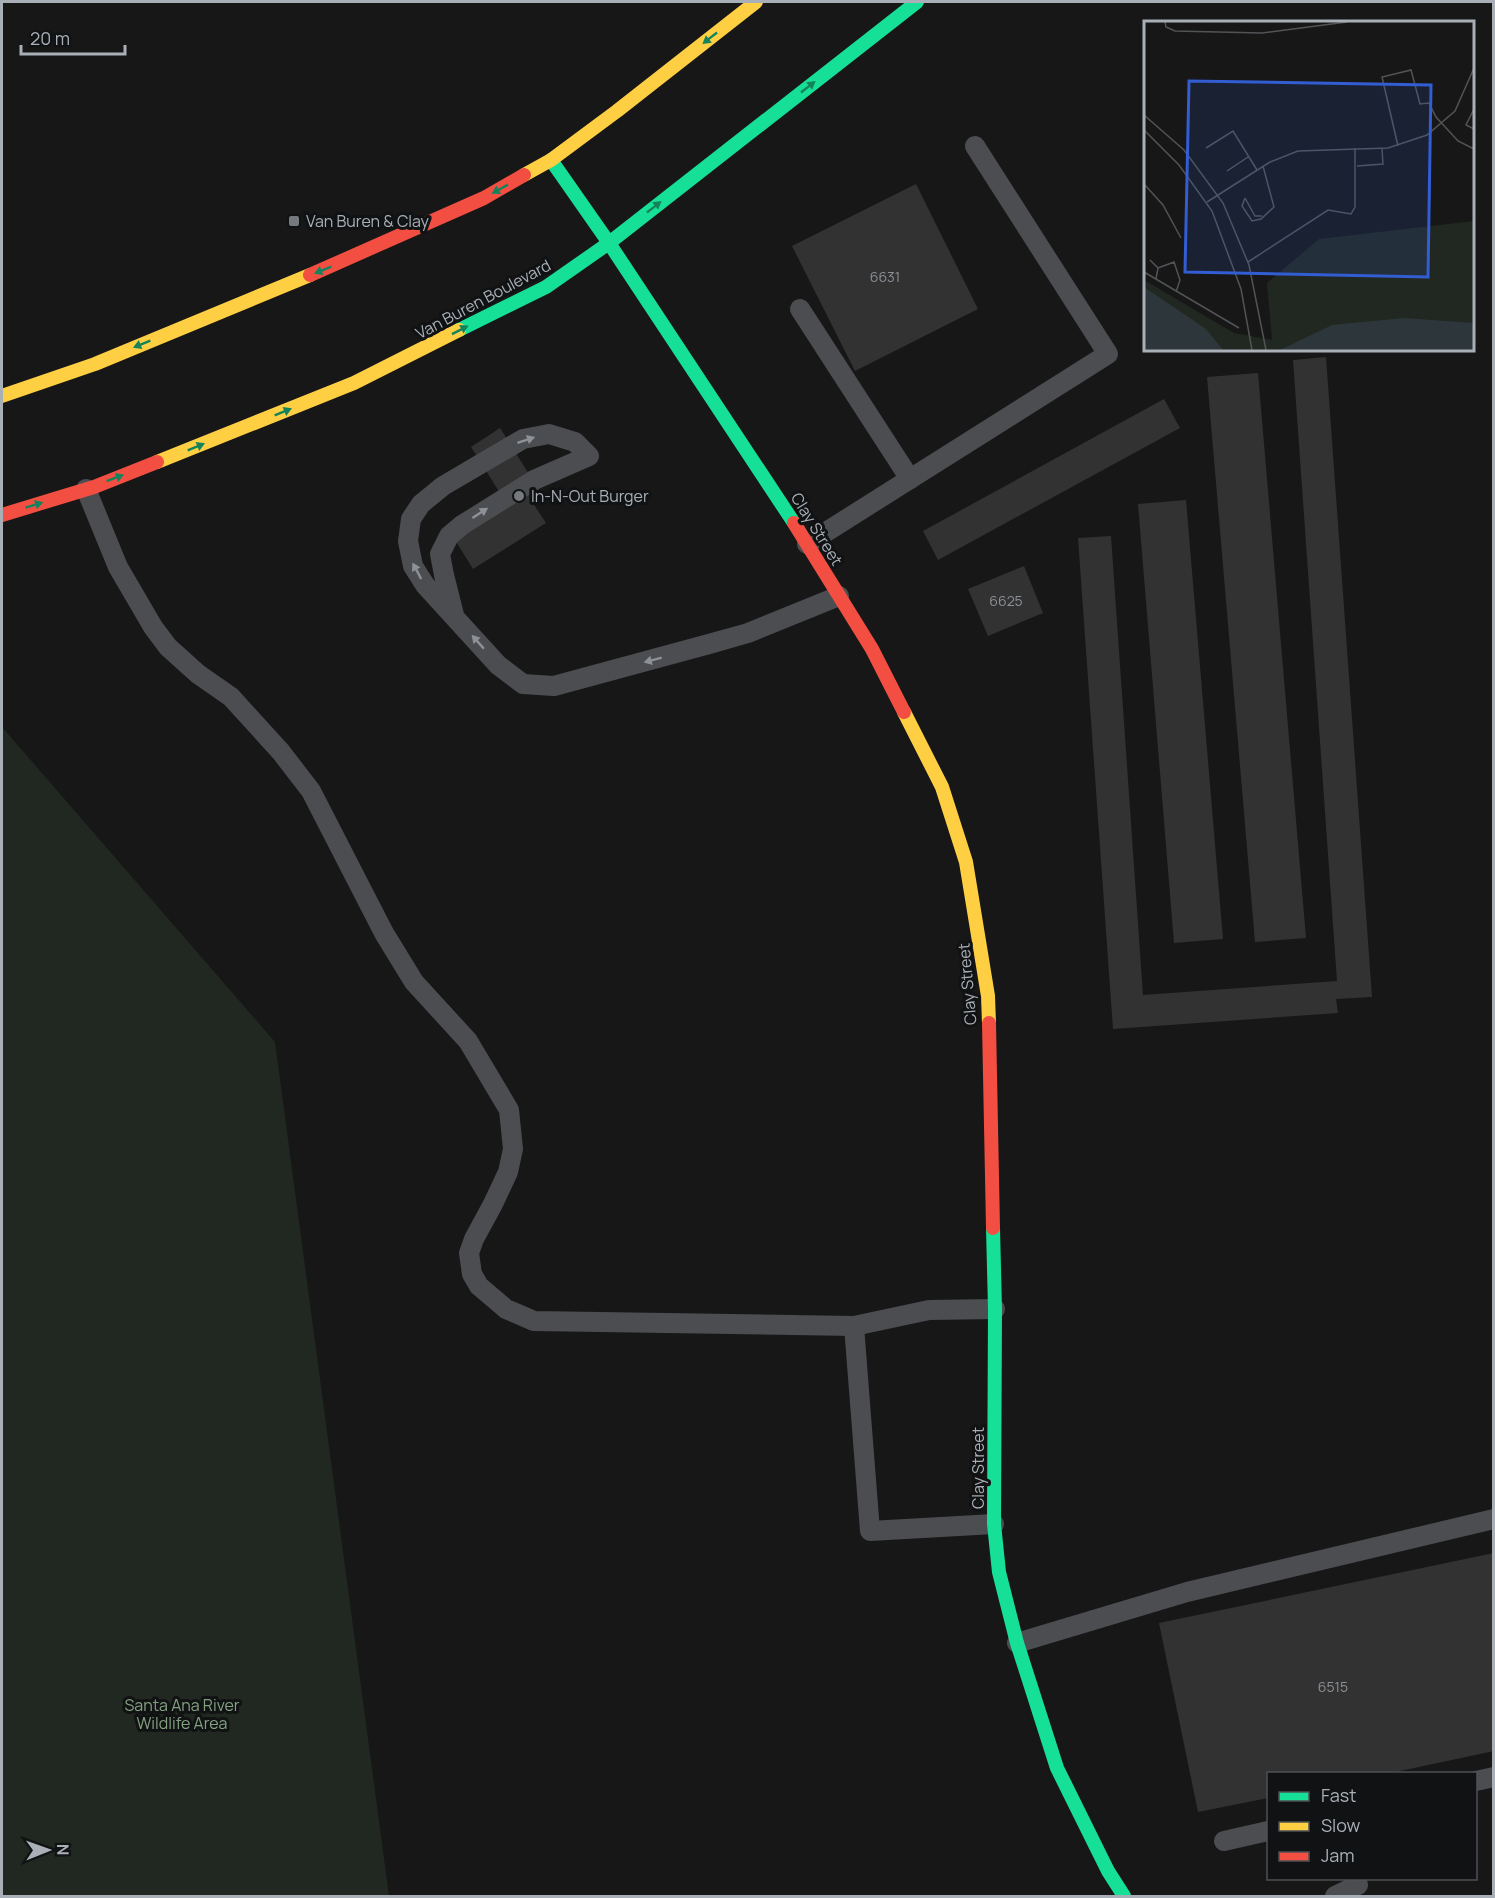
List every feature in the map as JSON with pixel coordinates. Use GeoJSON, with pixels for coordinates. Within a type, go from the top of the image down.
{"type":"FeatureCollection","features":[{"type":"Feature","properties":{"kind":"main road"},"geometry":{"type":"LineString","coordinates":[[2,396],[95,364],[345,261],[483,198],[551,160],[756,2]]}},
{"type":"Feature","properties":{"kind":"main road","name":"Van Buren Boulevard"},"geometry":{"type":"LineString","coordinates":[[2,515],[86,489],[354,383],[546,287],[609,243],[917,2]]}},
{"type":"Feature","properties":{"kind":"main road","name":"Clay Street"},"geometry":{"type":"LineString","coordinates":[[551,160],[789,513],[872,649],[942,787],[966,862],[988,996],[995,1309],[994,1524],[999,1572],[1017,1643],[1057,1768],[1108,1871],[1124,1896]]}},
{"type":"Feature","properties":{"kind":"lane"},"geometry":{"type":"LineString","coordinates":[[807,544],[1108,354],[975,146]]}},
{"type":"Feature","properties":{"kind":"lane"},"geometry":{"type":"LineString","coordinates":[[800,309],[910,479]]}},
{"type":"Feature","properties":{"kind":"lane"},"geometry":{"type":"LineString","coordinates":[[454,615],[440,554],[449,536],[470,520],[534,480],[589,456],[575,442],[549,434],[523,439],[443,486],[421,504],[411,519],[408,541],[413,566],[425,585],[498,665],[523,684],[554,686],[710,644],[748,633],[839,596]]}},
{"type":"Feature","properties":{"kind":"lane"},"geometry":{"type":"LineString","coordinates":[[86,489],[118,567],[153,627],[168,647],[198,674],[231,697],[281,752],[311,791],[384,933],[414,982],[468,1041],[509,1110],[513,1149],[508,1172],[469,1252],[472,1274],[479,1286],[506,1309],[534,1321],[854,1326],[929,1310],[995,1309]]}},
{"type":"Feature","properties":{"kind":"lane"},"geometry":{"type":"LineString","coordinates":[[854,1326],[870,1531],[994,1524]]}},
{"type":"Feature","properties":{"kind":"lane"},"geometry":{"type":"LineString","coordinates":[[1017,1643],[1187,1592],[1494,1519]]}},
{"type":"Feature","properties":{"kind":"lane"},"geometry":{"type":"LineString","coordinates":[[1477,1781],[1494,1777]]}},
{"type":"Feature","properties":{"kind":"lane"},"geometry":{"type":"LineString","coordinates":[[1224,1840],[1267,1831]]}},
{"type":"Feature","properties":{"kind":"lane"},"geometry":{"type":"LineString","coordinates":[[1335,1896],[1358,1886],[1356,1880]]}},
{"type":"Feature","properties":{"kind":"green space","name":"Santa Ana River Wildlife Area"},"geometry":{"type":"Polygon","coordinates":[[[2,727],[275,1042],[389,1896],[2,1896],[2,727]]]}},
{"type":"Feature","properties":{"kind":"building"},"geometry":{"type":"Polygon","coordinates":[[[916,184],[978,309],[855,371],[792,246],[916,184]]]}},
{"type":"Feature","properties":{"kind":"building"},"geometry":{"type":"Polygon","coordinates":[[[1326,357],[1372,997],[1336,999],[1338,1013],[1113,1029],[1078,538],[1111,536],[1143,995],[1337,981],[1293,360],[1326,357]]]}},
{"type":"Feature","properties":{"kind":"building"},"geometry":{"type":"Polygon","coordinates":[[[1258,373],[1306,938],[1255,942],[1207,377],[1258,373]]]}},
{"type":"Feature","properties":{"kind":"building"},"geometry":{"type":"Polygon","coordinates":[[[1164,399],[1180,428],[938,560],[923,531],[1164,399]]]}},
{"type":"Feature","properties":{"kind":"building","name":"In-N-Out Burger"},"geometry":{"type":"Polygon","coordinates":[[[500,428],[541,493],[531,500],[546,523],[473,569],[452,535],[505,501],[471,447],[500,428]]]}},
{"type":"Feature","properties":{"kind":"building"},"geometry":{"type":"Polygon","coordinates":[[[1186,500],[1223,939],[1174,943],[1138,504],[1186,500]]]}},
{"type":"Feature","properties":{"kind":"building"},"geometry":{"type":"Polygon","coordinates":[[[1024,566],[1043,613],[988,636],[968,589],[1024,566]]]}},
{"type":"Feature","properties":{"kind":"building"},"geometry":{"type":"Polygon","coordinates":[[[1494,1553],[1494,1751],[1395,1772],[1267,1772],[1267,1798],[1198,1812],[1159,1623],[1494,1553]]]}},
{"type":"Feature","properties":{"kind":"traffic: fast"},"geometry":{"type":"LineString","coordinates":[[459,330],[546,287],[609,243],[917,2]]}},
{"type":"Feature","properties":{"kind":"traffic: fast"},"geometry":{"type":"LineString","coordinates":[[551,160],[609,243],[794,523]]}},
{"type":"Feature","properties":{"kind":"traffic: fast"},"geometry":{"type":"LineString","coordinates":[[993,1228],[994,1524],[999,1572],[1017,1643],[1057,1768],[1108,1871],[1124,1896]]}},
{"type":"Feature","properties":{"kind":"traffic: slow"},"geometry":{"type":"LineString","coordinates":[[524,175],[551,160],[617,111],[756,2]]}},
{"type":"Feature","properties":{"kind":"traffic: slow"},"geometry":{"type":"LineString","coordinates":[[2,396],[95,364],[310,275]]}},
{"type":"Feature","properties":{"kind":"traffic: slow"},"geometry":{"type":"LineString","coordinates":[[157,462],[354,383],[459,330]]}},
{"type":"Feature","properties":{"kind":"traffic: slow"},"geometry":{"type":"LineString","coordinates":[[904,712],[942,787],[966,862],[988,996],[989,1023]]}},
{"type":"Feature","properties":{"kind":"traffic: jam"},"geometry":{"type":"LineString","coordinates":[[310,275],[484,198],[524,175]]}},
{"type":"Feature","properties":{"kind":"traffic: jam"},"geometry":{"type":"LineString","coordinates":[[2,515],[94,487],[157,462]]}},
{"type":"Feature","properties":{"kind":"traffic: jam"},"geometry":{"type":"LineString","coordinates":[[794,523],[872,649],[904,712]]}},
{"type":"Feature","properties":{"kind":"traffic: jam"},"geometry":{"type":"LineString","coordinates":[[989,1023],[993,1228]]}},
{"type":"Feature","properties":{"kind":"place","name":"Van Buren & Clay"},"geometry":{"type":"Point","coordinates":[294,221]}},
{"type":"Feature","properties":{"kind":"place","name":"In-N-Out Burger"},"geometry":{"type":"Point","coordinates":[519,496]}}]}
